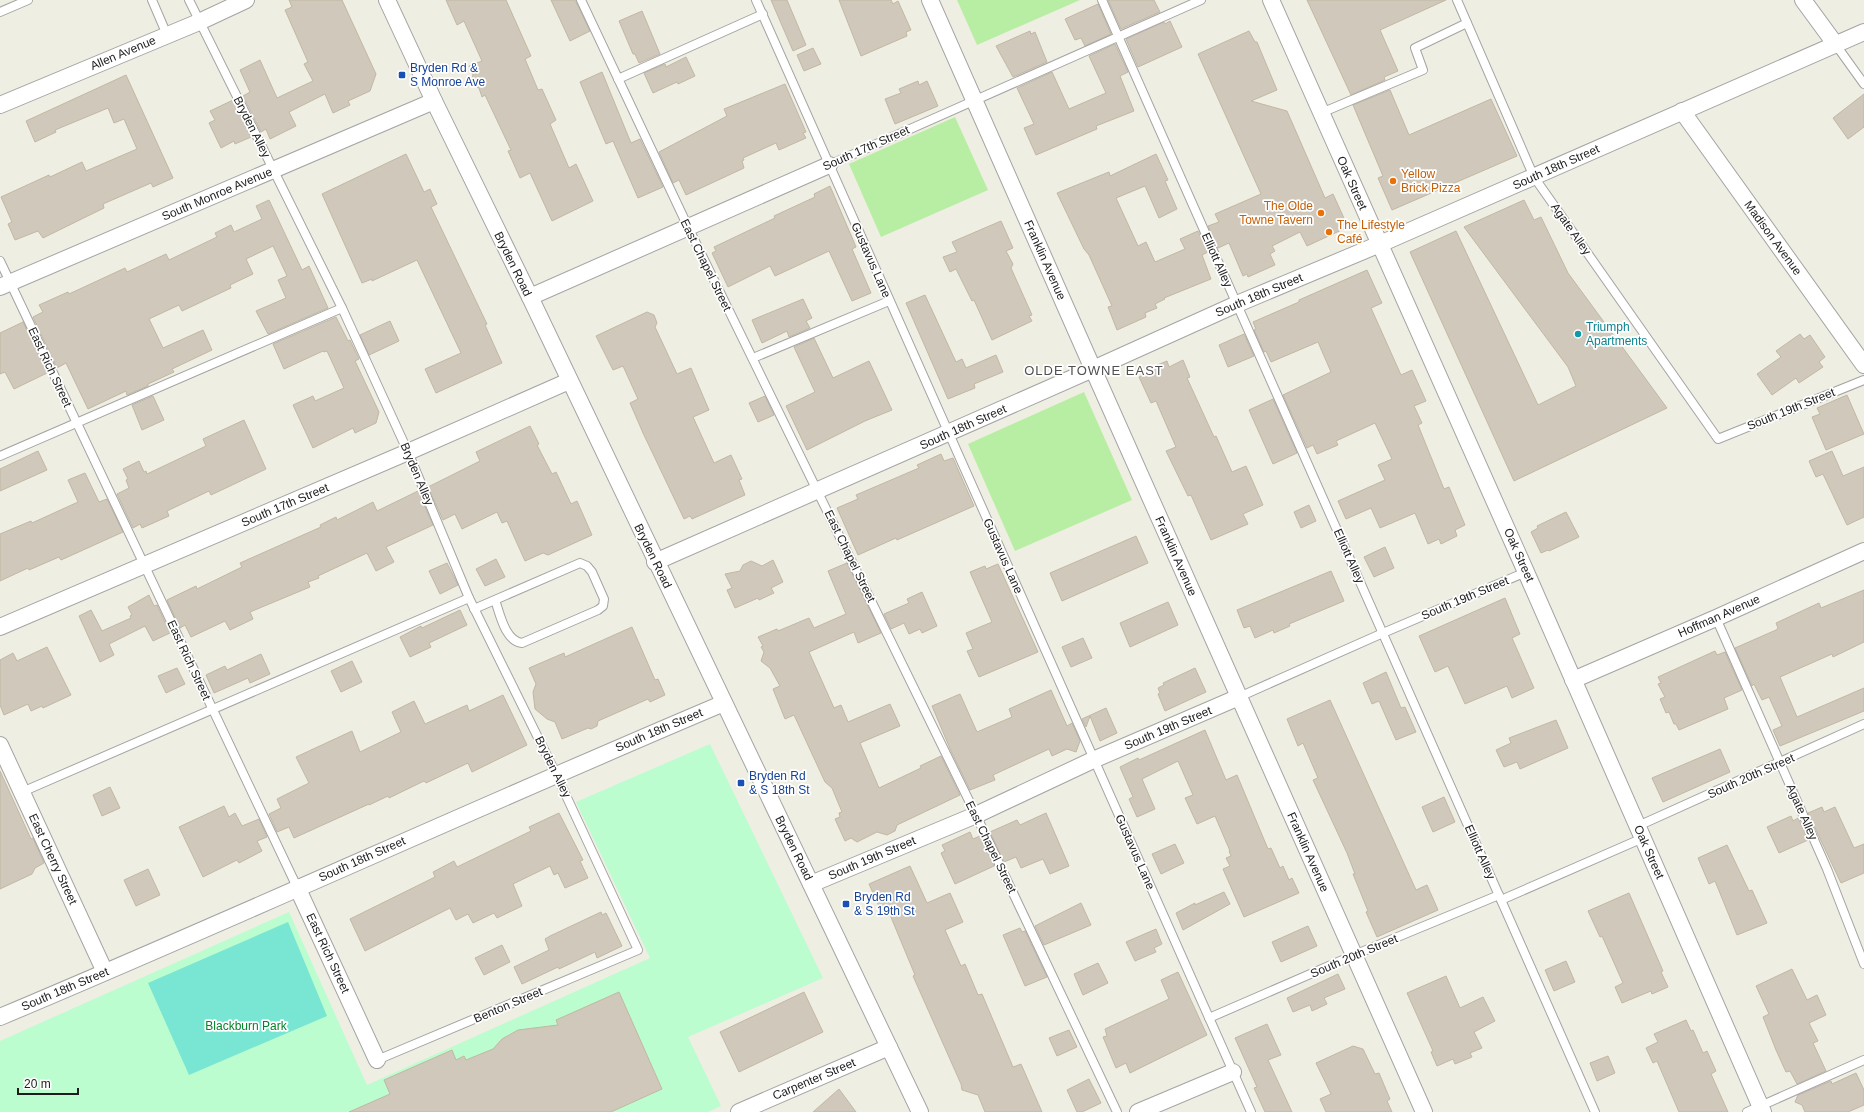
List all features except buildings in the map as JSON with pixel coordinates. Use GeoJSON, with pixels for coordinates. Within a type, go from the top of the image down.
{"type":"FeatureCollection","features":[{"type":"Feature","properties":{"kind":"street","name":"Allen Avenue"},"geometry":{"type":"LineString","coordinates":[[0,105],[199,22],[246,0]]}},
{"type":"Feature","properties":{"kind":"street","name":"Bryden Road"},"geometry":{"type":"LineString","coordinates":[[387,0],[434,101],[530,297],[655,562],[920,1112]]}},
{"type":"Feature","properties":{"kind":"street","name":"Franklin Avenue"},"geometry":{"type":"LineString","coordinates":[[930,0],[1424,1112]]}},
{"type":"Feature","properties":{"kind":"street","name":"Oak Street"},"geometry":{"type":"LineString","coordinates":[[1271,0],[1640,832],[1757,1110]]}},
{"type":"Feature","properties":{"kind":"street"},"geometry":{"type":"LineString","coordinates":[[1803,0],[1836,45]]}},
{"type":"Feature","properties":{"kind":"street","name":"South 18th Street"},"geometry":{"type":"LineString","coordinates":[[655,562],[1237,304],[1380,244],[1864,32]]}},
{"type":"Feature","properties":{"kind":"street","name":"South Monroe Avenue"},"geometry":{"type":"LineString","coordinates":[[5,285],[434,101]]}},
{"type":"Feature","properties":{"kind":"street","name":"Madison Avenue"},"geometry":{"type":"LineString","coordinates":[[1682,111],[1864,365]]}},
{"type":"Feature","properties":{"kind":"street","name":"South 17th Street"},"geometry":{"type":"LineString","coordinates":[[530,297],[829,165]]}},
{"type":"Feature","properties":{"kind":"street","name":"South 17th Street"},"geometry":{"type":"LineString","coordinates":[[0,627],[408,452],[569,381]]}},
{"type":"Feature","properties":{"kind":"street","name":"Hoffman Avenue"},"geometry":{"type":"LineString","coordinates":[[1573,680],[1716,618],[1864,551]]}},
{"type":"Feature","properties":{"kind":"street","name":"South 19th Street"},"geometry":{"type":"LineString","coordinates":[[811,884],[976,815],[1093,760],[1239,697]]}},
{"type":"Feature","properties":{"kind":"street","name":"South 18th Street"},"geometry":{"type":"LineString","coordinates":[[0,1016],[105,972],[556,774],[724,703]]}},
{"type":"Feature","properties":{"kind":"street","name":"East Cherry Street"},"geometry":{"type":"LineString","coordinates":[[0,745],[105,972]]}},
{"type":"Feature","properties":{"kind":"street","name":"East Rich Street"},"geometry":{"type":"LineString","coordinates":[[297,887],[377,1060]]}},
{"type":"Feature","properties":{"kind":"street","name":"Carpenter Street"},"geometry":{"type":"LineString","coordinates":[[739,1112],[889,1047]]}},
{"type":"Feature","properties":{"kind":"street"},"geometry":{"type":"LineString","coordinates":[[1138,1112],[1233,1072]]}},
{"type":"Feature","properties":{"kind":"lane"},"geometry":{"type":"LineString","coordinates":[[0,12],[28,0]]}},
{"type":"Feature","properties":{"kind":"lane"},"geometry":{"type":"LineString","coordinates":[[152,0],[167,35]]}},
{"type":"Feature","properties":{"kind":"lane","name":"Bryden Alley"},"geometry":{"type":"LineString","coordinates":[[189,0],[342,308],[408,452],[474,609],[556,774],[638,950]]}},
{"type":"Feature","properties":{"kind":"lane","name":"East Chapel Street"},"geometry":{"type":"LineString","coordinates":[[581,0],[688,227],[976,815],[1117,1112]]}},
{"type":"Feature","properties":{"kind":"lane","name":"Gustavus Lane"},"geometry":{"type":"LineString","coordinates":[[756,0],[1251,1112]]}},
{"type":"Feature","properties":{"kind":"lane","name":"Elliott Alley"},"geometry":{"type":"LineString","coordinates":[[1102,0],[1595,1112]]}},
{"type":"Feature","properties":{"kind":"lane","name":"South 17th Street"},"geometry":{"type":"LineString","coordinates":[[829,165],[1202,0]]}},
{"type":"Feature","properties":{"kind":"lane","name":"Agate Alley"},"geometry":{"type":"LineString","coordinates":[[1457,0],[1534,177],[1718,439]]}},
{"type":"Feature","properties":{"kind":"lane"},"geometry":{"type":"LineString","coordinates":[[618,78],[763,14]]}},
{"type":"Feature","properties":{"kind":"lane"},"geometry":{"type":"LineString","coordinates":[[1321,113],[1423,70],[1415,48],[1467,23]]}},
{"type":"Feature","properties":{"kind":"lane"},"geometry":{"type":"LineString","coordinates":[[1836,45],[1864,84]]}},
{"type":"Feature","properties":{"kind":"lane","name":"East Rich Street"},"geometry":{"type":"LineString","coordinates":[[0,261],[5,285],[77,423],[297,887]]}},
{"type":"Feature","properties":{"kind":"lane"},"geometry":{"type":"LineString","coordinates":[[752,358],[889,300]]}},
{"type":"Feature","properties":{"kind":"lane"},"geometry":{"type":"LineString","coordinates":[[0,456],[342,308]]}},
{"type":"Feature","properties":{"kind":"lane","name":"South 19th Street"},"geometry":{"type":"LineString","coordinates":[[1718,439],[1864,380]]}},
{"type":"Feature","properties":{"kind":"lane"},"geometry":{"type":"LineString","coordinates":[[474,609],[495,600],[580,564],[587,566],[592,572],[604,599],[603,606],[598,610],[522,643],[516,642],[510,638],[495,600]]}},
{"type":"Feature","properties":{"kind":"lane","name":"South 19th Street"},"geometry":{"type":"LineString","coordinates":[[1239,697],[1526,572]]}},
{"type":"Feature","properties":{"kind":"lane"},"geometry":{"type":"LineString","coordinates":[[22,792],[469,598]]}},
{"type":"Feature","properties":{"kind":"lane","name":"Agate Alley"},"geometry":{"type":"LineString","coordinates":[[1716,618],[1827,869],[1864,964]]}},
{"type":"Feature","properties":{"kind":"lane","name":"South 20th Street"},"geometry":{"type":"LineString","coordinates":[[1209,1018],[1354,955],[1500,898],[1864,724]]}},
{"type":"Feature","properties":{"kind":"lane","name":"Benton Street"},"geometry":{"type":"LineString","coordinates":[[377,1060],[638,950]]}},
{"type":"Feature","properties":{"kind":"lane"},"geometry":{"type":"LineString","coordinates":[[1757,1110],[1864,1060]]}},
{"type":"Feature","properties":{"kind":"green space"},"geometry":{"type":"Polygon","coordinates":[[[957,0],[1080,0],[977,45],[957,0]]]}},
{"type":"Feature","properties":{"kind":"green space"},"geometry":{"type":"Polygon","coordinates":[[[955,117],[988,190],[881,237],[849,164],[955,117]]]}},
{"type":"Feature","properties":{"kind":"green space"},"geometry":{"type":"Polygon","coordinates":[[[1084,392],[1132,500],[1015,551],[968,444],[1084,392]]]}},
{"type":"Feature","properties":{"kind":"green space","name":"Blackburn Park"},"geometry":{"type":"Polygon","coordinates":[[[710,744],[823,978],[688,1037],[721,1106],[708,1112],[0,1112],[0,1041],[289,912],[367,1085],[650,958],[576,802],[710,744]]]}},
{"type":"Feature","properties":{"kind":"green space"},"geometry":{"type":"Polygon","coordinates":[[[288,922],[327,1016],[189,1075],[148,983],[288,922]]]}},
{"type":"Feature","properties":{"kind":"place","name":"Bryden Rd & S Monroe Ave"},"geometry":{"type":"Point","coordinates":[402,75]}},
{"type":"Feature","properties":{"kind":"place","name":"Yellow Brick Pizza"},"geometry":{"type":"Point","coordinates":[1393,181]}},
{"type":"Feature","properties":{"kind":"place","name":"The Olde Towne Tavern"},"geometry":{"type":"Point","coordinates":[1321,213]}},
{"type":"Feature","properties":{"kind":"place","name":"The Lifestyle Café"},"geometry":{"type":"Point","coordinates":[1329,232]}},
{"type":"Feature","properties":{"kind":"place","name":"Triumph Apartments"},"geometry":{"type":"Point","coordinates":[1578,334]}},
{"type":"Feature","properties":{"kind":"place","name":"Bryden Rd & S 18th St"},"geometry":{"type":"Point","coordinates":[741,783]}},
{"type":"Feature","properties":{"kind":"place","name":"Bryden Rd & S 19th St"},"geometry":{"type":"Point","coordinates":[846,904]}},
{"type":"Feature","properties":{"kind":"district","name":"OLDE TOWNE EAST"},"geometry":{"type":"Point","coordinates":[1094,370]}}]}
